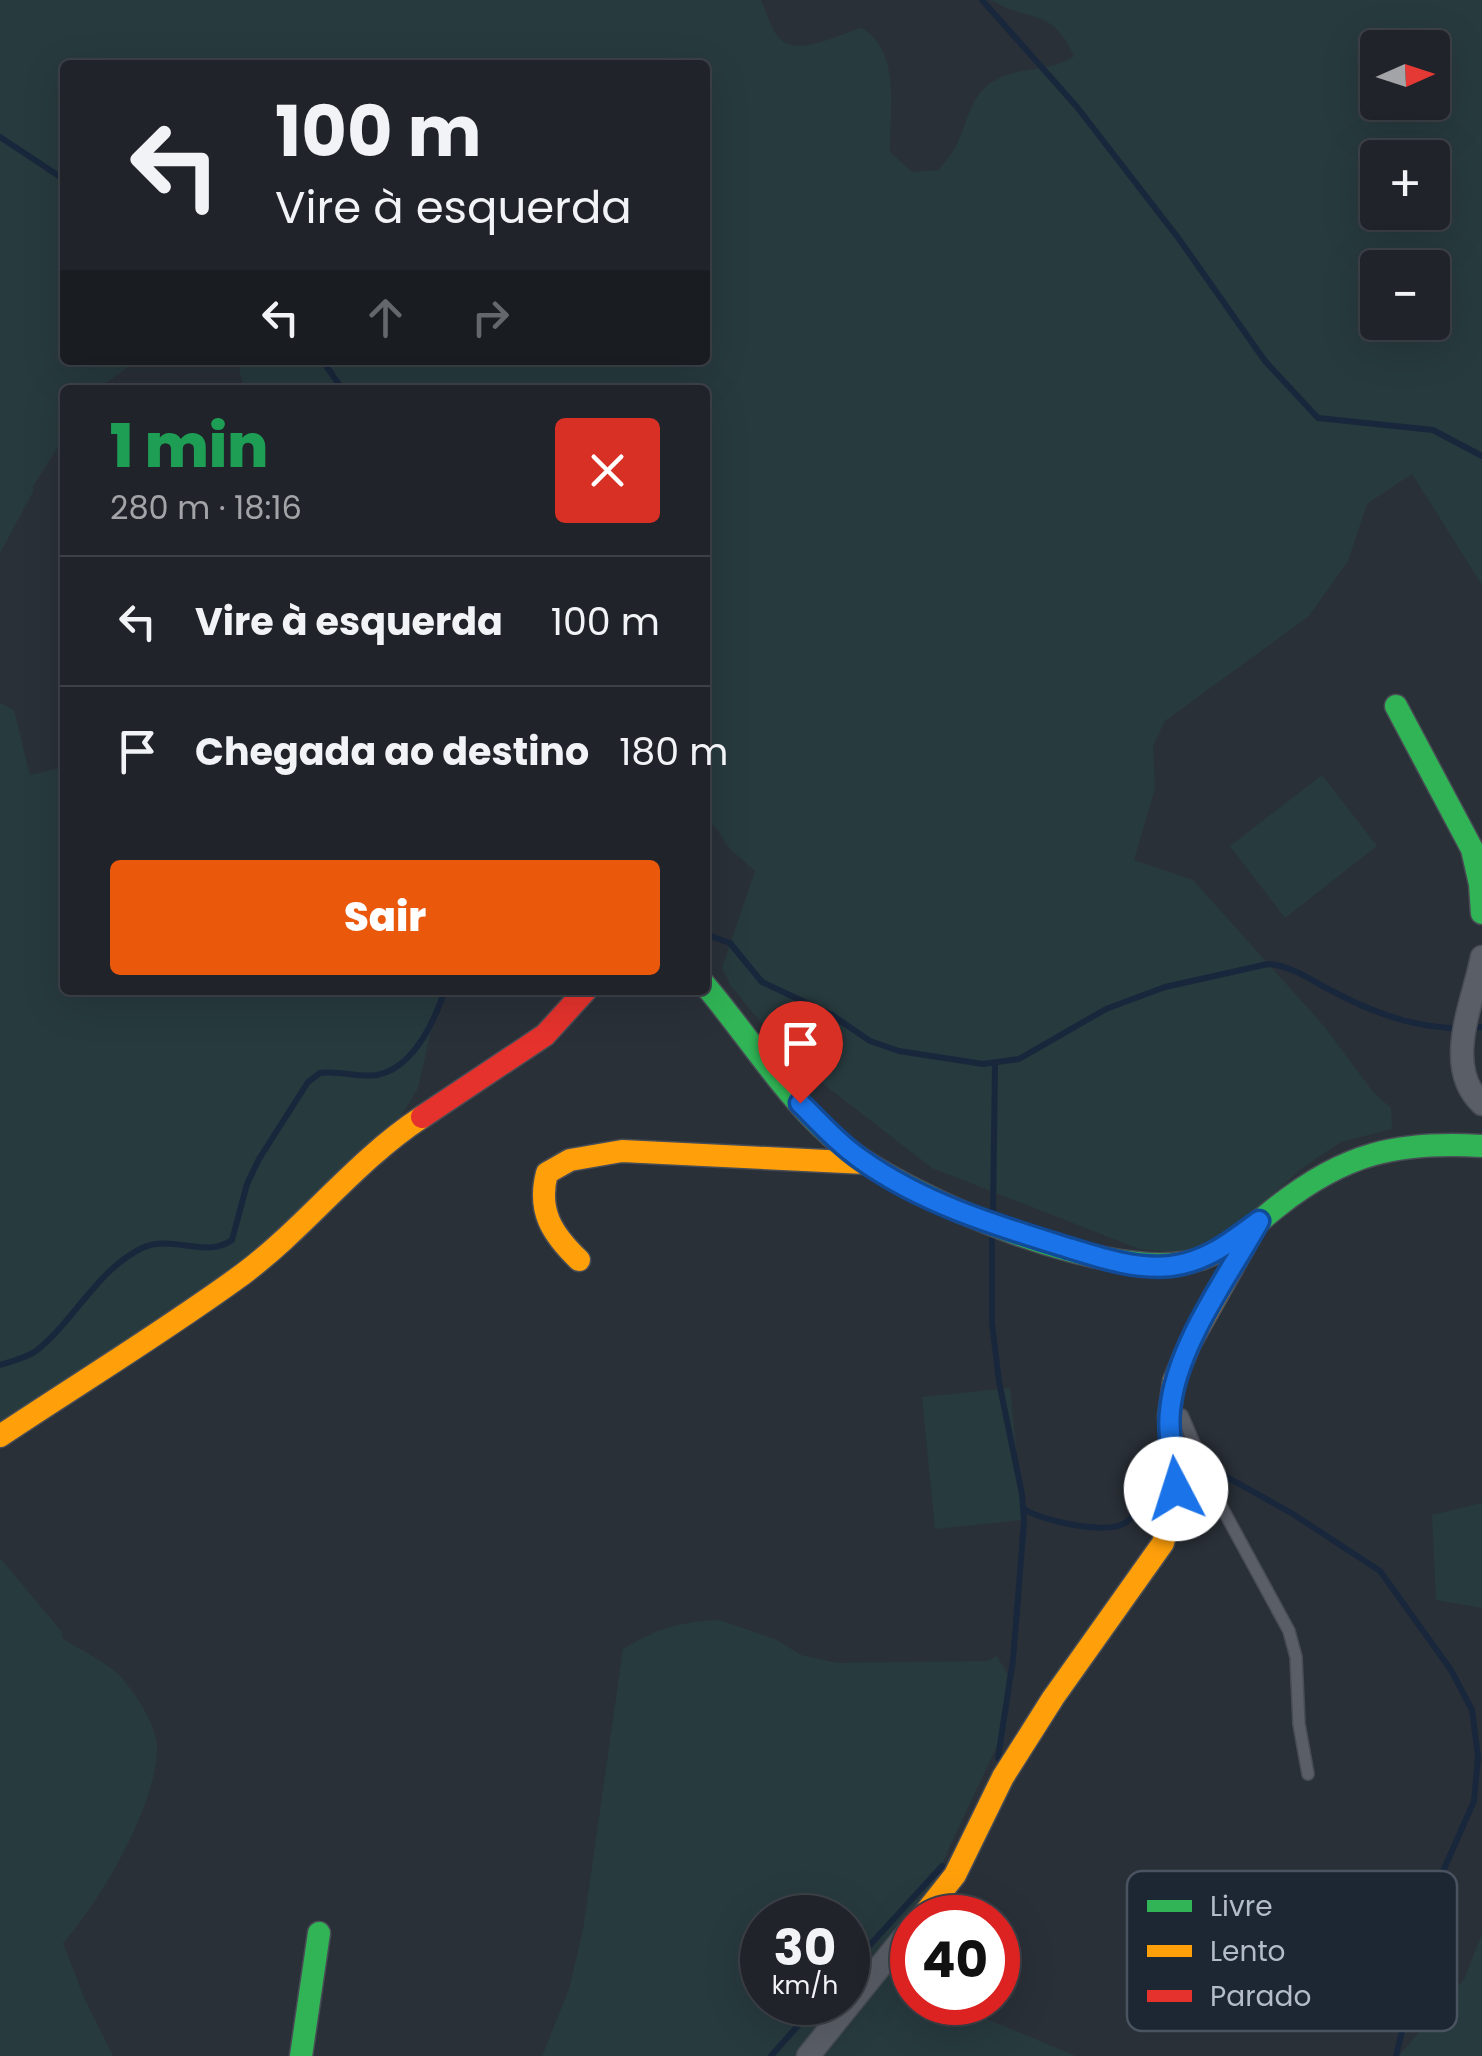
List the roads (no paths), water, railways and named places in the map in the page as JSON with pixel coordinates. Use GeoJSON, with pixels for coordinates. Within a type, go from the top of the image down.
{"type":"FeatureCollection","features":[{"type":"Feature","properties":{"kind":"street"},"geometry":{"type":"LineString","coordinates":[[1396,706],[1472,849],[1482,913]]}},
{"type":"Feature","properties":{"kind":"street"},"geometry":{"type":"LineString","coordinates":[[1482,957],[1463,1039],[1462,1061],[1466,1087],[1482,1104]]}},
{"type":"Feature","properties":{"kind":"street"},"geometry":{"type":"LineString","coordinates":[[710,990],[800,1103],[840,1144],[866,1163],[960,1213],[1104,1259],[1144,1266],[1172,1266],[1198,1260],[1224,1247],[1322,1174],[1360,1156],[1390,1146],[1482,1146]]}},
{"type":"Feature","properties":{"kind":"street"},"geometry":{"type":"LineString","coordinates":[[0,1436],[244,1273],[312,1215],[392,1137],[545,1035],[581,995]]}},
{"type":"Feature","properties":{"kind":"street"},"geometry":{"type":"LineString","coordinates":[[579,1260],[558,1240],[545,1215],[540,1193],[548,1173],[570,1160],[622,1151],[866,1163]]}},
{"type":"Feature","properties":{"kind":"street"},"geometry":{"type":"LineString","coordinates":[[938,1895],[954,1875],[1004,1778],[1053,1698],[1163,1543],[1176,1489],[1169,1416],[1174,1382],[1190,1343],[1259,1221]]}},
{"type":"Feature","properties":{"kind":"street"},"geometry":{"type":"LineString","coordinates":[[301,2056],[320,1934]]}},
{"type":"Feature","properties":{"kind":"street"},"geometry":{"type":"LineString","coordinates":[[808,2056],[890,1955]]}},
{"type":"Feature","properties":{"kind":"lane"},"geometry":{"type":"LineString","coordinates":[[1174,1382],[1180,1410],[1210,1483],[1289,1631],[1296,1657],[1308,1774]]}},
{"type":"Feature","properties":{"kind":"waterway"},"geometry":{"type":"LineString","coordinates":[[982,0],[1077,107],[1179,239],[1265,361],[1318,418],[1433,430],[1482,456]]}},
{"type":"Feature","properties":{"kind":"waterway"},"geometry":{"type":"LineString","coordinates":[[0,137],[60,177]]}},
{"type":"Feature","properties":{"kind":"waterway"},"geometry":{"type":"LineString","coordinates":[[326,365],[340,385]]}},
{"type":"Feature","properties":{"kind":"waterway"},"geometry":{"type":"LineString","coordinates":[[710,936],[730,943],[762,982],[832,1015],[870,1041],[899,1051],[983,1064],[1019,1059],[1106,1009],[1165,987],[1268,964],[1293,970],[1350,1000],[1404,1021],[1442,1027],[1482,1027]]}},
{"type":"Feature","properties":{"kind":"waterway"},"geometry":{"type":"LineString","coordinates":[[0,1365],[36,1351],[112,1269],[142,1248],[153,1244],[211,1247],[232,1240],[247,1184],[259,1159],[308,1082],[320,1073],[363,1076],[390,1071],[421,1042],[443,995]]}},
{"type":"Feature","properties":{"kind":"waterway"},"geometry":{"type":"LineString","coordinates":[[993,1213],[995,1064]]}},
{"type":"Feature","properties":{"kind":"waterway"},"geometry":{"type":"LineString","coordinates":[[992,1235],[992,1323],[1024,1522],[1013,1660],[998,1758]]}},
{"type":"Feature","properties":{"kind":"waterway"},"geometry":{"type":"LineString","coordinates":[[1186,1473],[1216,1471],[1293,1514],[1380,1571],[1451,1670],[1472,1710],[1478,1757],[1474,1801],[1443,1871]]}},
{"type":"Feature","properties":{"kind":"waterway"},"geometry":{"type":"LineString","coordinates":[[1024,1509],[1074,1525],[1116,1526],[1131,1519],[1167,1484]]}},
{"type":"Feature","properties":{"kind":"waterway"},"geometry":{"type":"LineString","coordinates":[[870,1945],[942,1866]]}},
{"type":"Feature","properties":{"kind":"waterway"},"geometry":{"type":"LineString","coordinates":[[771,2056],[799,2025]]}},
{"type":"Feature","properties":{"kind":"waterway"},"geometry":{"type":"LineString","coordinates":[[1396,2056],[1402,2031]]}}]}
